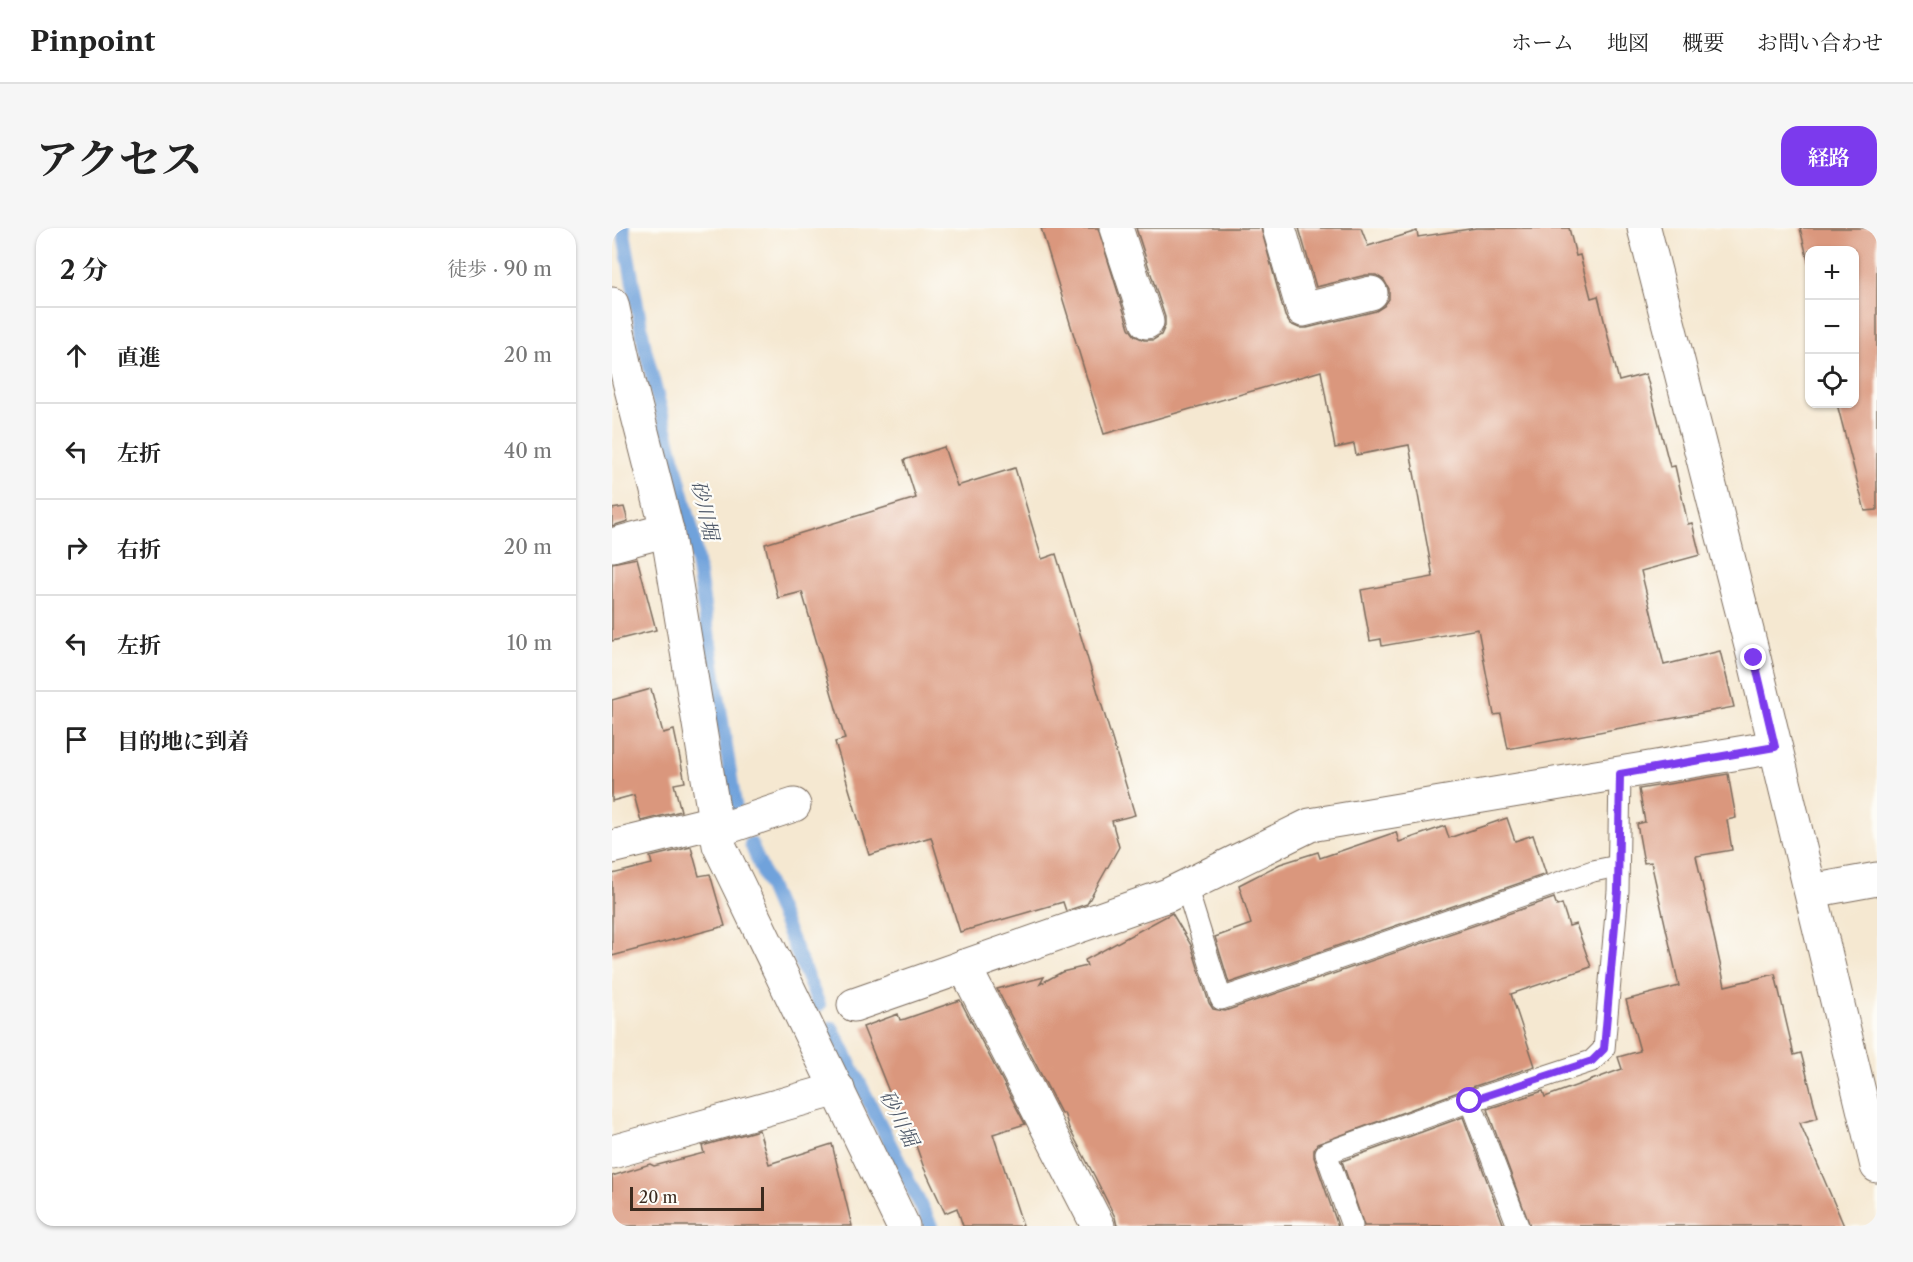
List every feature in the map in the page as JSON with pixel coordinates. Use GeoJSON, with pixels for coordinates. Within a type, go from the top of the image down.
{"type":"FeatureCollection","features":[{"type":"Feature","properties":{"kind":"street"},"geometry":{"type":"LineString","coordinates":[[1116,228],[1147,322]]}},
{"type":"Feature","properties":{"kind":"street"},"geometry":{"type":"LineString","coordinates":[[1279,228],[1303,310],[1371,293]]}},
{"type":"Feature","properties":{"kind":"street"},"geometry":{"type":"LineString","coordinates":[[1644,228],[1811,891],[1877,1166]]}},
{"type":"Feature","properties":{"kind":"street"},"geometry":{"type":"LineString","coordinates":[[612,304],[621,383],[668,530],[718,845],[903,1226]]}},
{"type":"Feature","properties":{"kind":"street"},"geometry":{"type":"LineString","coordinates":[[612,544],[668,530]]}},
{"type":"Feature","properties":{"kind":"street"},"geometry":{"type":"LineString","coordinates":[[854,1005],[1168,895],[1310,825],[1775,747]]}},
{"type":"Feature","properties":{"kind":"street"},"geometry":{"type":"LineString","coordinates":[[612,847],[714,822],[728,827],[794,805]]}},
{"type":"Feature","properties":{"kind":"street"},"geometry":{"type":"LineString","coordinates":[[1811,891],[1877,879]]}},
{"type":"Feature","properties":{"kind":"street"},"geometry":{"type":"LineString","coordinates":[[964,966],[1098,1226]]}},
{"type":"Feature","properties":{"kind":"street"},"geometry":{"type":"LineString","coordinates":[[612,1152],[838,1089]]}},
{"type":"Feature","properties":{"kind":"lane"},"geometry":{"type":"LineString","coordinates":[[1352,1226],[1326,1153],[1470,1101],[1592,1061],[1604,1049],[1618,891],[1620,774]]}},
{"type":"Feature","properties":{"kind":"lane"},"geometry":{"type":"LineString","coordinates":[[1186,886],[1221,999],[1593,871],[1618,866]]}},
{"type":"Feature","properties":{"kind":"lane"},"geometry":{"type":"LineString","coordinates":[[1470,1101],[1518,1226]]}},
{"type":"Feature","properties":{"kind":"building"},"geometry":{"type":"Polygon","coordinates":[[[1041,228],[1098,228],[1129,328],[1135,336],[1144,340],[1153,340],[1161,335],[1165,326],[1165,317],[1136,228],[1261,228],[1285,316],[1290,324],[1299,328],[1307,328],[1376,311],[1389,299],[1389,289],[1384,280],[1376,275],[1366,275],[1316,287],[1299,228],[1361,228],[1368,246],[1417,231],[1418,237],[1476,228],[1569,228],[1576,256],[1580,255],[1591,298],[1598,296],[1619,381],[1646,374],[1670,467],[1675,466],[1688,524],[1692,523],[1700,555],[1641,571],[1664,665],[1720,651],[1734,707],[1508,749],[1501,714],[1494,715],[1478,629],[1382,646],[1381,639],[1370,641],[1361,590],[1433,577],[1409,445],[1356,455],[1354,444],[1335,448],[1321,371],[1104,434],[1041,228]]]}},
{"type":"Feature","properties":{"kind":"building"},"geometry":{"type":"Polygon","coordinates":[[[1800,228],[1877,228],[1877,510],[1865,511],[1838,408],[1859,408],[1859,246],[1805,246],[1805,249],[1800,228]]]}},
{"type":"Feature","properties":{"kind":"building"},"geometry":{"type":"Polygon","coordinates":[[[944,447],[957,486],[1015,468],[1042,559],[1056,554],[1135,815],[1112,821],[1119,847],[1087,904],[1066,911],[1063,902],[960,932],[931,837],[869,855],[835,742],[845,739],[802,592],[778,598],[765,544],[916,498],[904,460],[944,447]]]}},
{"type":"Feature","properties":{"kind":"building"},"geometry":{"type":"Polygon","coordinates":[[[624,507],[628,521],[612,526],[612,509],[624,507]]]}},
{"type":"Feature","properties":{"kind":"building"},"geometry":{"type":"Polygon","coordinates":[[[637,558],[656,630],[612,641],[612,563],[637,558]]]}},
{"type":"Feature","properties":{"kind":"building"},"geometry":{"type":"Polygon","coordinates":[[[651,689],[663,733],[674,730],[685,782],[674,784],[681,811],[641,821],[634,795],[612,801],[612,700],[651,689]]]}},
{"type":"Feature","properties":{"kind":"building"},"geometry":{"type":"Polygon","coordinates":[[[1728,774],[1736,818],[1727,820],[1732,850],[1696,856],[1725,986],[1775,974],[1794,1055],[1801,1053],[1818,1118],[1800,1123],[1844,1226],[1530,1226],[1487,1109],[1543,1091],[1545,1097],[1622,1069],[1618,1057],[1640,1051],[1626,1000],[1679,986],[1651,862],[1644,863],[1637,824],[1645,822],[1639,789],[1728,774]]]}},
{"type":"Feature","properties":{"kind":"building"},"geometry":{"type":"Polygon","coordinates":[[[1507,818],[1515,841],[1533,835],[1546,874],[1229,983],[1215,937],[1251,924],[1239,885],[1280,864],[1318,852],[1320,858],[1396,832],[1399,842],[1445,826],[1449,838],[1507,818]]]}},
{"type":"Feature","properties":{"kind":"building"},"geometry":{"type":"Polygon","coordinates":[[[691,847],[699,876],[710,874],[725,926],[612,956],[612,874],[652,864],[650,857],[691,847]]]}},
{"type":"Feature","properties":{"kind":"building"},"geometry":{"type":"Polygon","coordinates":[[[1554,898],[1557,906],[1562,904],[1569,926],[1576,924],[1591,967],[1511,994],[1535,1066],[1317,1144],[1314,1157],[1338,1226],[1117,1226],[1115,1217],[1069,1128],[1064,1113],[1061,1113],[997,989],[1044,977],[1040,984],[1062,972],[1087,966],[1085,960],[1172,913],[1191,945],[1209,1003],[1213,1009],[1225,1011],[1554,898]]]}},
{"type":"Feature","properties":{"kind":"building"},"geometry":{"type":"Polygon","coordinates":[[[960,1000],[1025,1124],[993,1134],[1023,1226],[963,1226],[957,1208],[945,1213],[924,1168],[904,1112],[898,1114],[863,1027],[898,1014],[900,1020],[905,1019],[960,1000]]]}},
{"type":"Feature","properties":{"kind":"building"},"geometry":{"type":"Polygon","coordinates":[[[1463,1117],[1504,1226],[1364,1226],[1342,1161],[1463,1117]]]}},
{"type":"Feature","properties":{"kind":"building"},"geometry":{"type":"Polygon","coordinates":[[[759,1130],[769,1164],[832,1144],[852,1226],[612,1226],[612,1176],[650,1164],[654,1166],[704,1153],[702,1146],[759,1130]]]}},
{"type":"Feature","properties":{"kind":"waterway","name":"砂川堀"},"geometry":{"type":"LineString","coordinates":[[623,228],[645,349],[692,530],[735,804]]}},
{"type":"Feature","properties":{"kind":"waterway","name":"砂川堀"},"geometry":{"type":"LineString","coordinates":[[751,844],[819,1005]]}},
{"type":"Feature","properties":{"kind":"waterway","name":"砂川堀"},"geometry":{"type":"LineString","coordinates":[[832,1028],[931,1226]]}},
{"type":"Feature","properties":{"kind":"route"},"geometry":{"type":"LineString","coordinates":[[1470,1101],[1592,1061],[1604,1049],[1618,891],[1620,774],[1775,747],[1754,658]]}}]}
